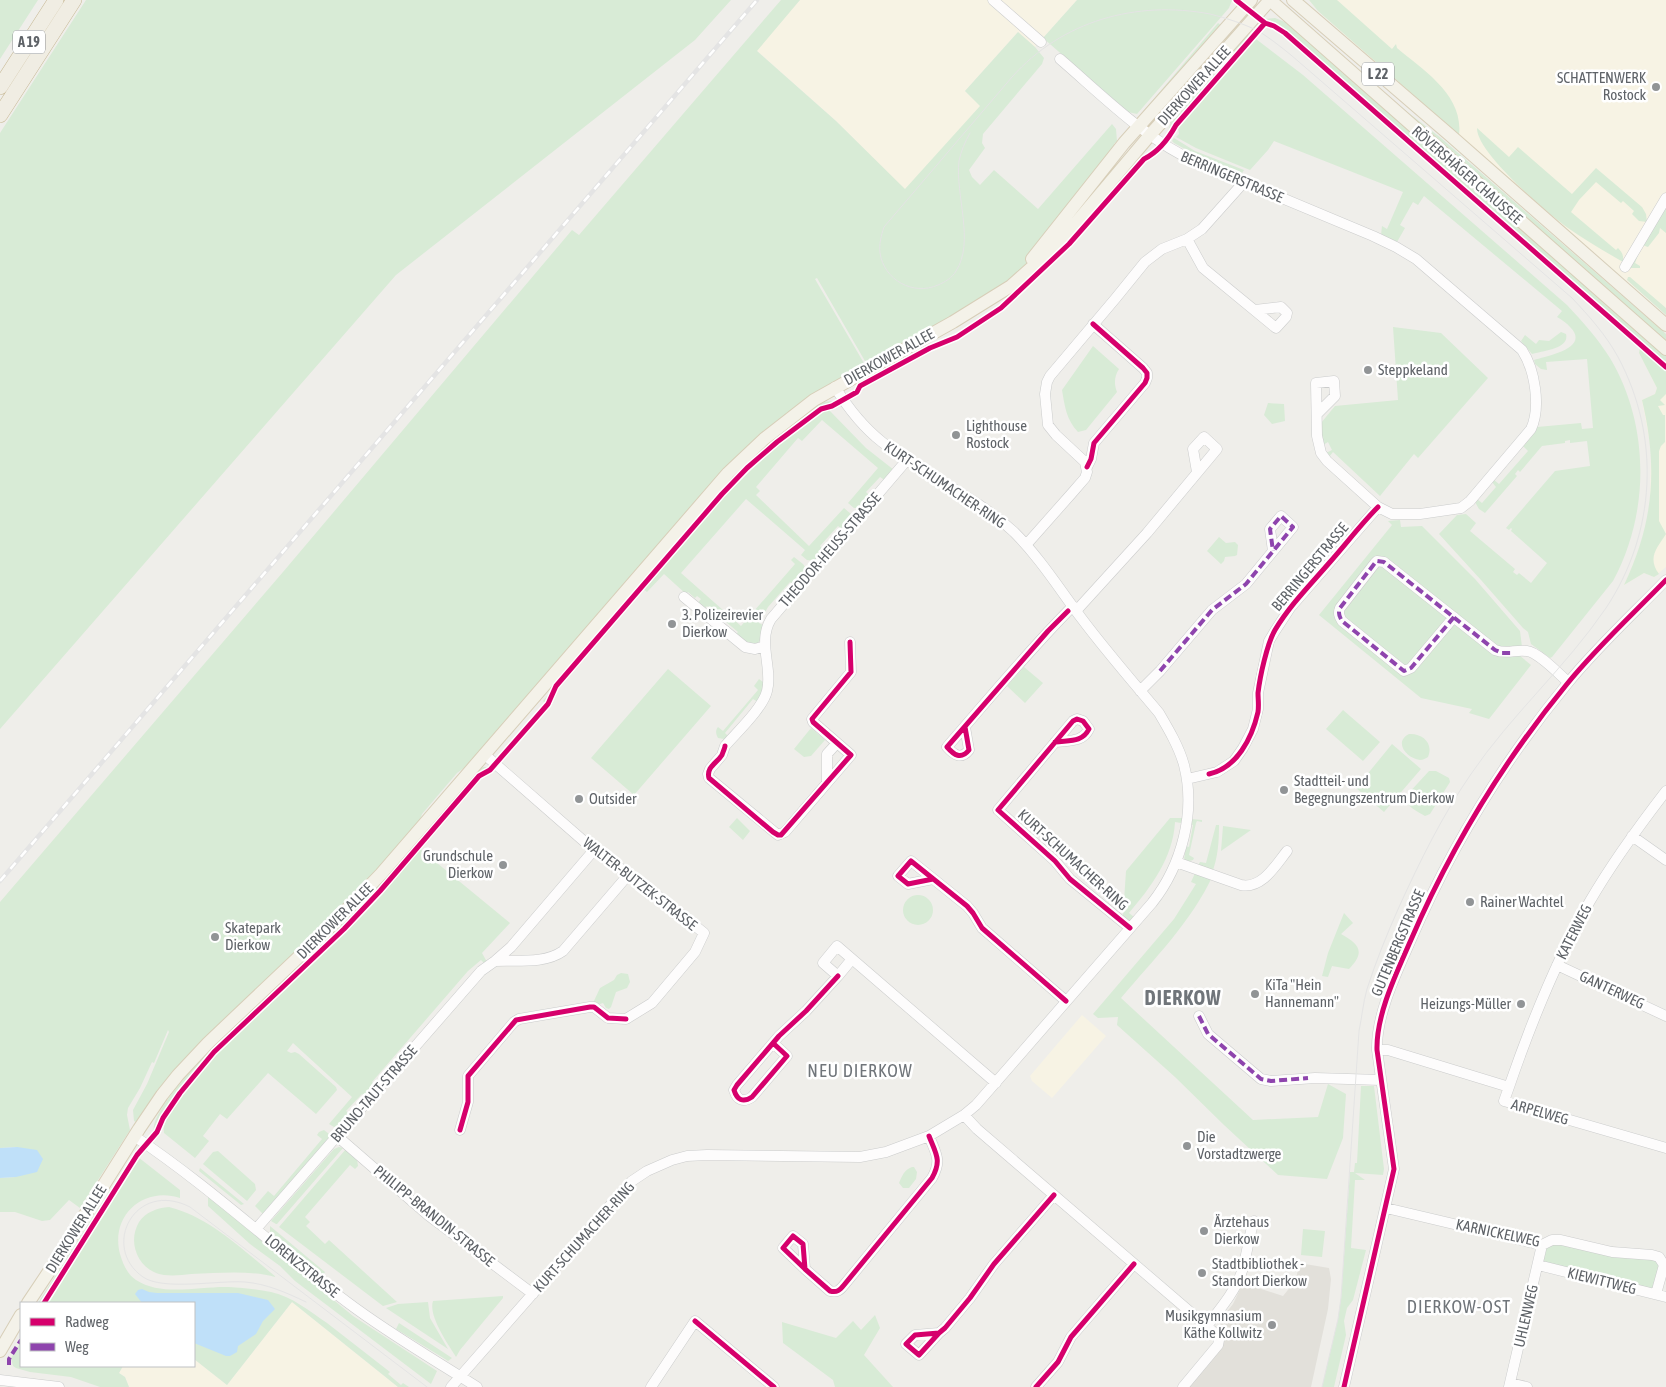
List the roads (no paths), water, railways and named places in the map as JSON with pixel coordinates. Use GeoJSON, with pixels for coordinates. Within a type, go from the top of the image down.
{"type":"FeatureCollection","features":[{"type":"Feature","properties":{"kind":"highway","name":"A 19"},"geometry":{"type":"LineString","coordinates":[[0,87],[56,0]]}},
{"type":"Feature","properties":{"kind":"highway","name":"A 19"},"geometry":{"type":"LineString","coordinates":[[0,115],[74,0]]}},
{"type":"Feature","properties":{"kind":"main road","name":"DIERKOWER ALLEE"},"geometry":{"type":"LineString","coordinates":[[29,1302],[134,1136],[162,1095],[196,1054],[357,900],[728,473],[783,424],[814,400],[953,322],[1011,286],[1058,244],[1145,131],[1251,0]]}},
{"type":"Feature","properties":{"kind":"main road","name":"DIERKOWER ALLEE"},"geometry":{"type":"LineString","coordinates":[[1145,131],[1270,0]]}},
{"type":"Feature","properties":{"kind":"main road","name":"RÖVERSHÄGER CHAUSSEE"},"geometry":{"type":"LineString","coordinates":[[1270,0],[1666,349]]}},
{"type":"Feature","properties":{"kind":"main road","name":"RÖVERSHÄGER CHAUSSEE"},"geometry":{"type":"LineString","coordinates":[[1293,0],[1303,6],[1666,325]]}},
{"type":"Feature","properties":{"kind":"main road"},"geometry":{"type":"LineString","coordinates":[[0,1350],[20,1317]]}},
{"type":"Feature","properties":{"kind":"street"},"geometry":{"type":"LineString","coordinates":[[993,0],[1041,42]]}},
{"type":"Feature","properties":{"kind":"street","name":"DIERKOWER ALLEE"},"geometry":{"type":"LineString","coordinates":[[1060,59],[1145,131]]}},
{"type":"Feature","properties":{"kind":"street","name":"BERRINGERSTRASSE"},"geometry":{"type":"LineString","coordinates":[[1145,131],[1185,158],[1373,236],[1416,259],[1522,350],[1533,375],[1536,409],[1535,421],[1531,429],[1470,501],[1457,510],[1396,515],[1378,507],[1327,461],[1322,453],[1317,436],[1318,413]]}},
{"type":"Feature","properties":{"kind":"street"},"geometry":{"type":"LineString","coordinates":[[1087,468],[1081,458],[1051,430],[1047,420],[1045,394],[1050,376],[1149,258],[1162,249],[1187,239],[1202,229],[1244,182]]}},
{"type":"Feature","properties":{"kind":"street"},"geometry":{"type":"LineString","coordinates":[[1625,267],[1666,198]]}},
{"type":"Feature","properties":{"kind":"street"},"geometry":{"type":"LineString","coordinates":[[1187,239],[1203,268],[1255,310]]}},
{"type":"Feature","properties":{"kind":"street"},"geometry":{"type":"LineString","coordinates":[[1026,545],[1085,478],[1094,443],[1145,383],[1147,378],[1147,373],[1143,368],[1093,324]]}},
{"type":"Feature","properties":{"kind":"street","name":"KURT-SCHUMACHER-RING"},"geometry":{"type":"LineString","coordinates":[[451,1387],[621,1193],[640,1175],[658,1165],[678,1158],[695,1155],[866,1156],[891,1151],[929,1136],[964,1115],[996,1083],[1162,890],[1176,862],[1186,824],[1188,802],[1186,778],[1179,750],[1159,713],[1026,545],[985,510],[908,460],[869,431],[852,412],[835,387]]}},
{"type":"Feature","properties":{"kind":"street","name":"THEODOR-HEUSS-STRASSE"},"geometry":{"type":"LineString","coordinates":[[850,642],[851,672],[812,719],[813,722],[851,755],[785,832],[778,835],[709,778],[708,774],[722,755],[725,746],[760,706],[765,697],[768,684],[765,646],[766,632],[771,619],[908,460]]}},
{"type":"Feature","properties":{"kind":"street"},"geometry":{"type":"LineString","coordinates":[[964,727],[1048,632],[1075,609],[1147,533],[1197,472]]}},
{"type":"Feature","properties":{"kind":"street","name":"BERRINGERSTRASSE"},"geometry":{"type":"LineString","coordinates":[[1186,778],[1217,772],[1234,761],[1253,728],[1269,641],[1290,608],[1378,507]]}},
{"type":"Feature","properties":{"kind":"street"},"geometry":{"type":"LineString","coordinates":[[1140,691],[1160,672],[1212,610],[1246,584],[1274,551]]}},
{"type":"Feature","properties":{"kind":"street"},"geometry":{"type":"LineString","coordinates":[[1454,617],[1411,668],[1404,672],[1342,621],[1339,612],[1374,562],[1381,561],[1454,617],[1495,650],[1502,653],[1530,651],[1568,682]]}},
{"type":"Feature","properties":{"kind":"street","name":"GUTENBERGSTRASSE"},"geometry":{"type":"LineString","coordinates":[[1344,1387],[1392,1180],[1394,1163],[1376,1036],[1379,1020],[1401,962],[1430,896],[1454,848],[1521,743],[1568,682],[1666,580]]}},
{"type":"Feature","properties":{"kind":"street"},"geometry":{"type":"LineString","coordinates":[[684,597],[745,647],[755,649],[765,646]]}},
{"type":"Feature","properties":{"kind":"street","name":"KURT-SCHUMACHER-RING"},"geometry":{"type":"LineString","coordinates":[[1055,742],[998,810],[1055,861],[1070,878],[1130,928]]}},
{"type":"Feature","properties":{"kind":"street"},"geometry":{"type":"LineString","coordinates":[[827,784],[827,754],[837,743]]}},
{"type":"Feature","properties":{"kind":"street","name":"WALTER-BUTZEK-STRASSE"},"geometry":{"type":"LineString","coordinates":[[460,1130],[468,1102],[468,1076],[516,1020],[590,1007],[594,1007],[608,1018],[626,1019],[652,1003],[695,952],[704,932],[629,874],[594,850],[484,754]]}},
{"type":"Feature","properties":{"kind":"street","name":"KATERWEG"},"geometry":{"type":"LineString","coordinates":[[1509,1087],[1537,1011],[1557,965],[1590,901],[1632,836],[1666,791]]}},
{"type":"Feature","properties":{"kind":"street"},"geometry":{"type":"LineString","coordinates":[[1632,836],[1666,860]]}},
{"type":"Feature","properties":{"kind":"street","name":"BRUNO-TAUT-STRASSE"},"geometry":{"type":"LineString","coordinates":[[256,1230],[481,971],[511,947],[594,850]]}},
{"type":"Feature","properties":{"kind":"street"},"geometry":{"type":"LineString","coordinates":[[1176,862],[1242,885],[1252,886],[1260,882],[1287,852]]}},
{"type":"Feature","properties":{"kind":"street"},"geometry":{"type":"LineString","coordinates":[[495,961],[547,959],[558,955],[629,874]]}},
{"type":"Feature","properties":{"kind":"street"},"geometry":{"type":"LineString","coordinates":[[933,879],[974,913],[982,928],[1066,1001]]}},
{"type":"Feature","properties":{"kind":"street"},"geometry":{"type":"LineString","coordinates":[[838,976],[823,962],[837,946],[996,1083]]}},
{"type":"Feature","properties":{"kind":"street"},"geometry":{"type":"LineString","coordinates":[[772,1043],[787,1056],[752,1097],[747,1100],[741,1100],[736,1097],[734,1090],[737,1085],[772,1043],[806,1011],[852,959]]}},
{"type":"Feature","properties":{"kind":"street","name":"GANTERWEG"},"geometry":{"type":"LineString","coordinates":[[1557,965],[1666,1016]]}},
{"type":"Feature","properties":{"kind":"street"},"geometry":{"type":"LineString","coordinates":[[1199,1016],[1208,1034],[1261,1079],[1271,1081],[1315,1078],[1381,1080]]}},
{"type":"Feature","properties":{"kind":"street","name":"ARPELWEG"},"geometry":{"type":"LineString","coordinates":[[1377,1050],[1388,1050],[1509,1087],[1504,1102],[1666,1148]]}},
{"type":"Feature","properties":{"kind":"street"},"geometry":{"type":"LineString","coordinates":[[964,1115],[977,1129],[1217,1335],[1218,1345],[1183,1387]]}},
{"type":"Feature","properties":{"kind":"street","name":"LORENZSTRASSE"},"geometry":{"type":"LineString","coordinates":[[134,1136],[189,1174],[323,1284],[395,1336],[477,1387]]}},
{"type":"Feature","properties":{"kind":"street","name":"PHILIPP-BRANDIN-STRASSE"},"geometry":{"type":"LineString","coordinates":[[337,1136],[428,1215],[533,1294]]}},
{"type":"Feature","properties":{"kind":"street"},"geometry":{"type":"LineString","coordinates":[[805,1269],[830,1291],[839,1291],[932,1178],[938,1166],[938,1161],[929,1136]]}},
{"type":"Feature","properties":{"kind":"street"},"geometry":{"type":"LineString","coordinates":[[939,1333],[970,1298],[994,1264],[1054,1194]]}},
{"type":"Feature","properties":{"kind":"street","name":"KARNICKELWEG"},"geometry":{"type":"LineString","coordinates":[[1386,1208],[1542,1245],[1552,1240],[1561,1240],[1612,1252],[1659,1257],[1664,1265],[1661,1296]]}},
{"type":"Feature","properties":{"kind":"street"},"geometry":{"type":"LineString","coordinates":[[1207,1326],[1223,1305],[1240,1276],[1254,1221]]}},
{"type":"Feature","properties":{"kind":"street","name":"UHLENWEG"},"geometry":{"type":"LineString","coordinates":[[1510,1385],[1542,1245]]}},
{"type":"Feature","properties":{"kind":"street"},"geometry":{"type":"LineString","coordinates":[[1036,1387],[1058,1362],[1071,1337],[1134,1264]]}},
{"type":"Feature","properties":{"kind":"street","name":"KIEWITTWEG"},"geometry":{"type":"LineString","coordinates":[[1538,1265],[1661,1296]]}},
{"type":"Feature","properties":{"kind":"street"},"geometry":{"type":"LineString","coordinates":[[652,1387],[695,1321],[774,1387]]}},
{"type":"Feature","properties":{"kind":"street"},"geometry":{"type":"LineString","coordinates":[[0,1380],[59,1387]]}},
{"type":"Feature","properties":{"kind":"street"},"geometry":{"type":"LineString","coordinates":[[1510,1385],[1527,1387]]}},
{"type":"Feature","properties":{"kind":"water"},"geometry":{"type":"Polygon","coordinates":[[[17,1147],[37,1150],[43,1159],[37,1172],[16,1177],[0,1178],[0,1148],[17,1147]]]}},
{"type":"Feature","properties":{"kind":"water"},"geometry":{"type":"Polygon","coordinates":[[[142,1289],[157,1293],[238,1293],[268,1300],[275,1309],[263,1321],[256,1334],[238,1346],[237,1352],[226,1356],[195,1343],[195,1302],[141,1302],[135,1294],[138,1290],[142,1289]]]}},
{"type":"Feature","properties":{"kind":"tram line"},"geometry":{"type":"LineString","coordinates":[[970,133],[959,161],[964,232],[964,246],[961,259],[956,271],[946,281],[928,288],[910,287],[894,278],[887,271],[883,263],[880,246],[884,227],[1012,77],[1032,58],[1054,42],[1077,29],[1102,19],[1128,13],[1182,10],[1210,14],[1248,26],[1260,32],[1291,55],[1572,298],[1603,333],[1618,357],[1632,388],[1641,419],[1646,452],[1647,484],[1643,517],[1635,548],[1623,579],[1606,608],[1574,651],[1503,731],[1450,806],[1407,890],[1386,937],[1367,989],[1359,1031],[1341,1298],[1322,1387]]}},
{"type":"Feature","properties":{"kind":"tram line"},"geometry":{"type":"LineString","coordinates":[[306,1302],[276,1289],[253,1283],[177,1284],[152,1281],[143,1277],[130,1264],[124,1249],[124,1234],[130,1220],[140,1209],[153,1202],[170,1201],[190,1207],[427,1387]]}},
{"type":"Feature","properties":{"kind":"railway"},"geometry":{"type":"LineString","coordinates":[[0,881],[757,0]]}},
{"type":"Feature","properties":{"kind":"place","name":"SCHATTENWERK Rostock"},"geometry":{"type":"Point","coordinates":[1656,87]}},
{"type":"Feature","properties":{"kind":"place","name":"Steppkeland"},"geometry":{"type":"Point","coordinates":[1368,370]}},
{"type":"Feature","properties":{"kind":"place","name":"Lighthouse Rostock"},"geometry":{"type":"Point","coordinates":[956,435]}},
{"type":"Feature","properties":{"kind":"place","name":"3. Polizeirevier Dierkow"},"geometry":{"type":"Point","coordinates":[672,624]}},
{"type":"Feature","properties":{"kind":"place","name":"Stadtteil- und Begegnungszentrum Dierkow"},"geometry":{"type":"Point","coordinates":[1284,790]}},
{"type":"Feature","properties":{"kind":"place","name":"Outsider"},"geometry":{"type":"Point","coordinates":[579,799]}},
{"type":"Feature","properties":{"kind":"place","name":"Grundschule Dierkow"},"geometry":{"type":"Point","coordinates":[503,865]}},
{"type":"Feature","properties":{"kind":"place","name":"Rainer Wachtel"},"geometry":{"type":"Point","coordinates":[1470,902]}},
{"type":"Feature","properties":{"kind":"place","name":"Skatepark Dierkow"},"geometry":{"type":"Point","coordinates":[215,937]}},
{"type":"Feature","properties":{"kind":"place","name":"KiTa \"Hein Hannemann\""},"geometry":{"type":"Point","coordinates":[1255,994]}},
{"type":"Feature","properties":{"kind":"place","name":"Heizungs-Müller"},"geometry":{"type":"Point","coordinates":[1521,1004]}},
{"type":"Feature","properties":{"kind":"place","name":"Die Vorstadtzwerge"},"geometry":{"type":"Point","coordinates":[1187,1146]}},
{"type":"Feature","properties":{"kind":"place","name":"Ärztehaus Dierkow"},"geometry":{"type":"Point","coordinates":[1204,1231]}},
{"type":"Feature","properties":{"kind":"place","name":"Stadtbibliothek - Standort Dierkow"},"geometry":{"type":"Point","coordinates":[1202,1273]}},
{"type":"Feature","properties":{"kind":"place","name":"Musikgymnasium Käthe Kollwitz"},"geometry":{"type":"Point","coordinates":[1272,1325]}},
{"type":"Feature","properties":{"kind":"district","name":"DIERKOW"},"geometry":{"type":"Point","coordinates":[1183,998]}},
{"type":"Feature","properties":{"kind":"district","name":"NEU DIERKOW"},"geometry":{"type":"Point","coordinates":[860,1071]}},
{"type":"Feature","properties":{"kind":"district","name":"DIERKOW-OST"},"geometry":{"type":"Point","coordinates":[1459,1307]}}]}
